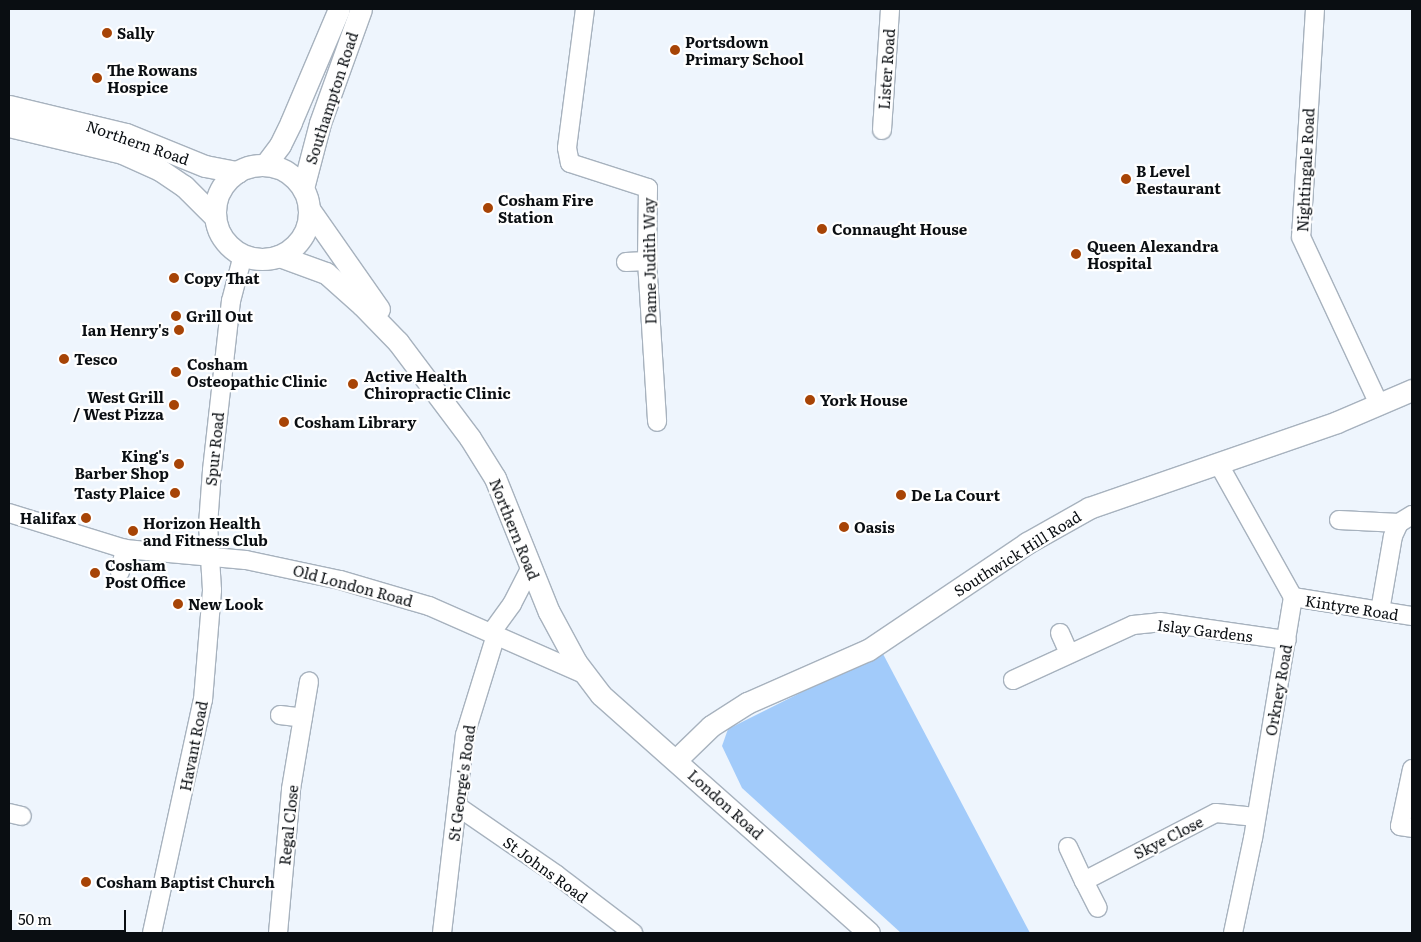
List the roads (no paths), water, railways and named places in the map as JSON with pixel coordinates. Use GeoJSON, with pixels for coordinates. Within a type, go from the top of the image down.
{"type":"FeatureCollection","features":[{"type":"Feature","properties":{"kind":"main road","name":"Southampton Road"},"geometry":{"type":"LineString","coordinates":[[265,165],[280,145],[291,122],[339,9]]}},
{"type":"Feature","properties":{"kind":"main road","name":"Southampton Road"},"geometry":{"type":"LineString","coordinates":[[303,188],[320,123],[361,9]]}},
{"type":"Feature","properties":{"kind":"main road","name":"Northern Road"},"geometry":{"type":"LineString","coordinates":[[9,106],[126,134],[205,166],[237,172]]}},
{"type":"Feature","properties":{"kind":"main road","name":"Northern Road"},"geometry":{"type":"LineString","coordinates":[[9,126],[122,153],[160,170],[184,186],[215,217]]}},
{"type":"Feature","properties":{"kind":"main road"},"geometry":{"type":"LineString","coordinates":[[265,165],[280,168],[303,188],[309,209],[305,232],[298,242],[279,256],[255,259],[243,255],[225,239],[215,217],[220,191],[237,172],[265,165]]}},
{"type":"Feature","properties":{"kind":"main road","name":"Northern Road"},"geometry":{"type":"LineString","coordinates":[[309,209],[372,297],[398,342],[470,438],[495,478],[549,612],[584,674]]}},
{"type":"Feature","properties":{"kind":"main road","name":"Northern Road"},"geometry":{"type":"LineString","coordinates":[[279,256],[326,273],[398,342]]}},
{"type":"Feature","properties":{"kind":"main road","name":"Southwick Hill Road"},"geometry":{"type":"LineString","coordinates":[[677,759],[711,726],[747,703],[868,650],[1027,543],[1089,508],[1218,463],[1412,390]]}},
{"type":"Feature","properties":{"kind":"main road","name":"London Road"},"geometry":{"type":"LineString","coordinates":[[584,674],[617,709],[677,759],[869,933]]}},
{"type":"Feature","properties":{"kind":"street","name":"Dame Judith Way"},"geometry":{"type":"LineString","coordinates":[[585,9],[567,148],[570,163],[648,188],[646,260],[657,422]]}},
{"type":"Feature","properties":{"kind":"street","name":"Lister Road"},"geometry":{"type":"LineString","coordinates":[[882,130],[890,9]]}},
{"type":"Feature","properties":{"kind":"street","name":"Nightingale Road"},"geometry":{"type":"LineString","coordinates":[[1315,9],[1301,237],[1379,404]]}},
{"type":"Feature","properties":{"kind":"street","name":"Spur Road"},"geometry":{"type":"LineString","coordinates":[[210,555],[212,470],[226,332],[243,255]]}},
{"type":"Feature","properties":{"kind":"street"},"geometry":{"type":"LineString","coordinates":[[626,262],[646,260]]}},
{"type":"Feature","properties":{"kind":"street"},"geometry":{"type":"LineString","coordinates":[[1218,463],[1293,597]]}},
{"type":"Feature","properties":{"kind":"street","name":"Old London Road"},"geometry":{"type":"LineString","coordinates":[[9,513],[85,539],[125,549],[180,556],[210,555],[284,567],[340,580],[429,606],[584,674]]}},
{"type":"Feature","properties":{"kind":"street"},"geometry":{"type":"LineString","coordinates":[[1339,520],[1406,519]]}},
{"type":"Feature","properties":{"kind":"street"},"geometry":{"type":"LineString","coordinates":[[1380,610],[1393,536],[1406,519]]}},
{"type":"Feature","properties":{"kind":"street"},"geometry":{"type":"LineString","coordinates":[[120,572],[125,549]]}},
{"type":"Feature","properties":{"kind":"street","name":"Havant Road"},"geometry":{"type":"LineString","coordinates":[[152,933],[203,700],[210,632],[210,555]]}},
{"type":"Feature","properties":{"kind":"street"},"geometry":{"type":"LineString","coordinates":[[493,634],[512,604],[531,567]]}},
{"type":"Feature","properties":{"kind":"street","name":"Kintyre Road"},"geometry":{"type":"LineString","coordinates":[[1293,597],[1412,616]]}},
{"type":"Feature","properties":{"kind":"street","name":"Orkney Road"},"geometry":{"type":"LineString","coordinates":[[1233,933],[1256,817],[1293,597]]}},
{"type":"Feature","properties":{"kind":"street","name":"Islay Gardens"},"geometry":{"type":"LineString","coordinates":[[1013,680],[1133,625],[1160,622],[1287,640]]}},
{"type":"Feature","properties":{"kind":"street"},"geometry":{"type":"LineString","coordinates":[[1060,633],[1069,653]]}},
{"type":"Feature","properties":{"kind":"street","name":"St George's Road"},"geometry":{"type":"LineString","coordinates":[[442,933],[465,735],[493,634]]}},
{"type":"Feature","properties":{"kind":"street","name":"Regal Close"},"geometry":{"type":"LineString","coordinates":[[278,933],[290,798],[308,681]]}},
{"type":"Feature","properties":{"kind":"street"},"geometry":{"type":"LineString","coordinates":[[280,715],[302,718]]}},
{"type":"Feature","properties":{"kind":"street"},"geometry":{"type":"LineString","coordinates":[[1412,769],[1400,826],[1412,828]]}},
{"type":"Feature","properties":{"kind":"street","name":"St Johns Road"},"geometry":{"type":"LineString","coordinates":[[457,806],[633,933]]}},
{"type":"Feature","properties":{"kind":"street","name":"Skye Close"},"geometry":{"type":"LineString","coordinates":[[1084,880],[1216,813],[1256,817]]}},
{"type":"Feature","properties":{"kind":"street"},"geometry":{"type":"LineString","coordinates":[[1068,847],[1098,908]]}},
{"type":"Feature","properties":{"kind":"place","name":"Sally"},"geometry":{"type":"Point","coordinates":[107,33]}},
{"type":"Feature","properties":{"kind":"place","name":"Portsdown Primary School"},"geometry":{"type":"Point","coordinates":[675,50]}},
{"type":"Feature","properties":{"kind":"place","name":"The Rowans Hospice"},"geometry":{"type":"Point","coordinates":[97,78]}},
{"type":"Feature","properties":{"kind":"place","name":"B Level Restaurant"},"geometry":{"type":"Point","coordinates":[1126,179]}},
{"type":"Feature","properties":{"kind":"place","name":"Cosham Fire Station"},"geometry":{"type":"Point","coordinates":[488,208]}},
{"type":"Feature","properties":{"kind":"place","name":"Connaught House"},"geometry":{"type":"Point","coordinates":[822,229]}},
{"type":"Feature","properties":{"kind":"place","name":"Queen Alexandra Hospital"},"geometry":{"type":"Point","coordinates":[1076,254]}},
{"type":"Feature","properties":{"kind":"place","name":"Copy That"},"geometry":{"type":"Point","coordinates":[174,278]}},
{"type":"Feature","properties":{"kind":"place","name":"Grill Out"},"geometry":{"type":"Point","coordinates":[176,316]}},
{"type":"Feature","properties":{"kind":"place","name":"Ian Henry's"},"geometry":{"type":"Point","coordinates":[179,330]}},
{"type":"Feature","properties":{"kind":"place","name":"Tesco"},"geometry":{"type":"Point","coordinates":[64,359]}},
{"type":"Feature","properties":{"kind":"place","name":"Cosham Osteopathic Clinic"},"geometry":{"type":"Point","coordinates":[176,372]}},
{"type":"Feature","properties":{"kind":"place","name":"Active Health Chiropractic Clinic"},"geometry":{"type":"Point","coordinates":[353,384]}},
{"type":"Feature","properties":{"kind":"place","name":"York House"},"geometry":{"type":"Point","coordinates":[810,400]}},
{"type":"Feature","properties":{"kind":"place","name":"West Grill / West Pizza"},"geometry":{"type":"Point","coordinates":[174,405]}},
{"type":"Feature","properties":{"kind":"place","name":"Cosham Library"},"geometry":{"type":"Point","coordinates":[284,422]}},
{"type":"Feature","properties":{"kind":"place","name":"King's Barber Shop"},"geometry":{"type":"Point","coordinates":[179,464]}},
{"type":"Feature","properties":{"kind":"place","name":"Tasty Plaice"},"geometry":{"type":"Point","coordinates":[175,493]}},
{"type":"Feature","properties":{"kind":"place","name":"De La Court"},"geometry":{"type":"Point","coordinates":[901,495]}},
{"type":"Feature","properties":{"kind":"place","name":"Halifax"},"geometry":{"type":"Point","coordinates":[86,518]}},
{"type":"Feature","properties":{"kind":"place","name":"Oasis"},"geometry":{"type":"Point","coordinates":[844,527]}},
{"type":"Feature","properties":{"kind":"place","name":"Horizon Health and Fitness Club"},"geometry":{"type":"Point","coordinates":[133,531]}},
{"type":"Feature","properties":{"kind":"place","name":"Cosham Post Office"},"geometry":{"type":"Point","coordinates":[95,573]}},
{"type":"Feature","properties":{"kind":"place","name":"New Look"},"geometry":{"type":"Point","coordinates":[178,604]}},
{"type":"Feature","properties":{"kind":"place","name":"Cosham Baptist Church"},"geometry":{"type":"Point","coordinates":[86,882]}}]}
